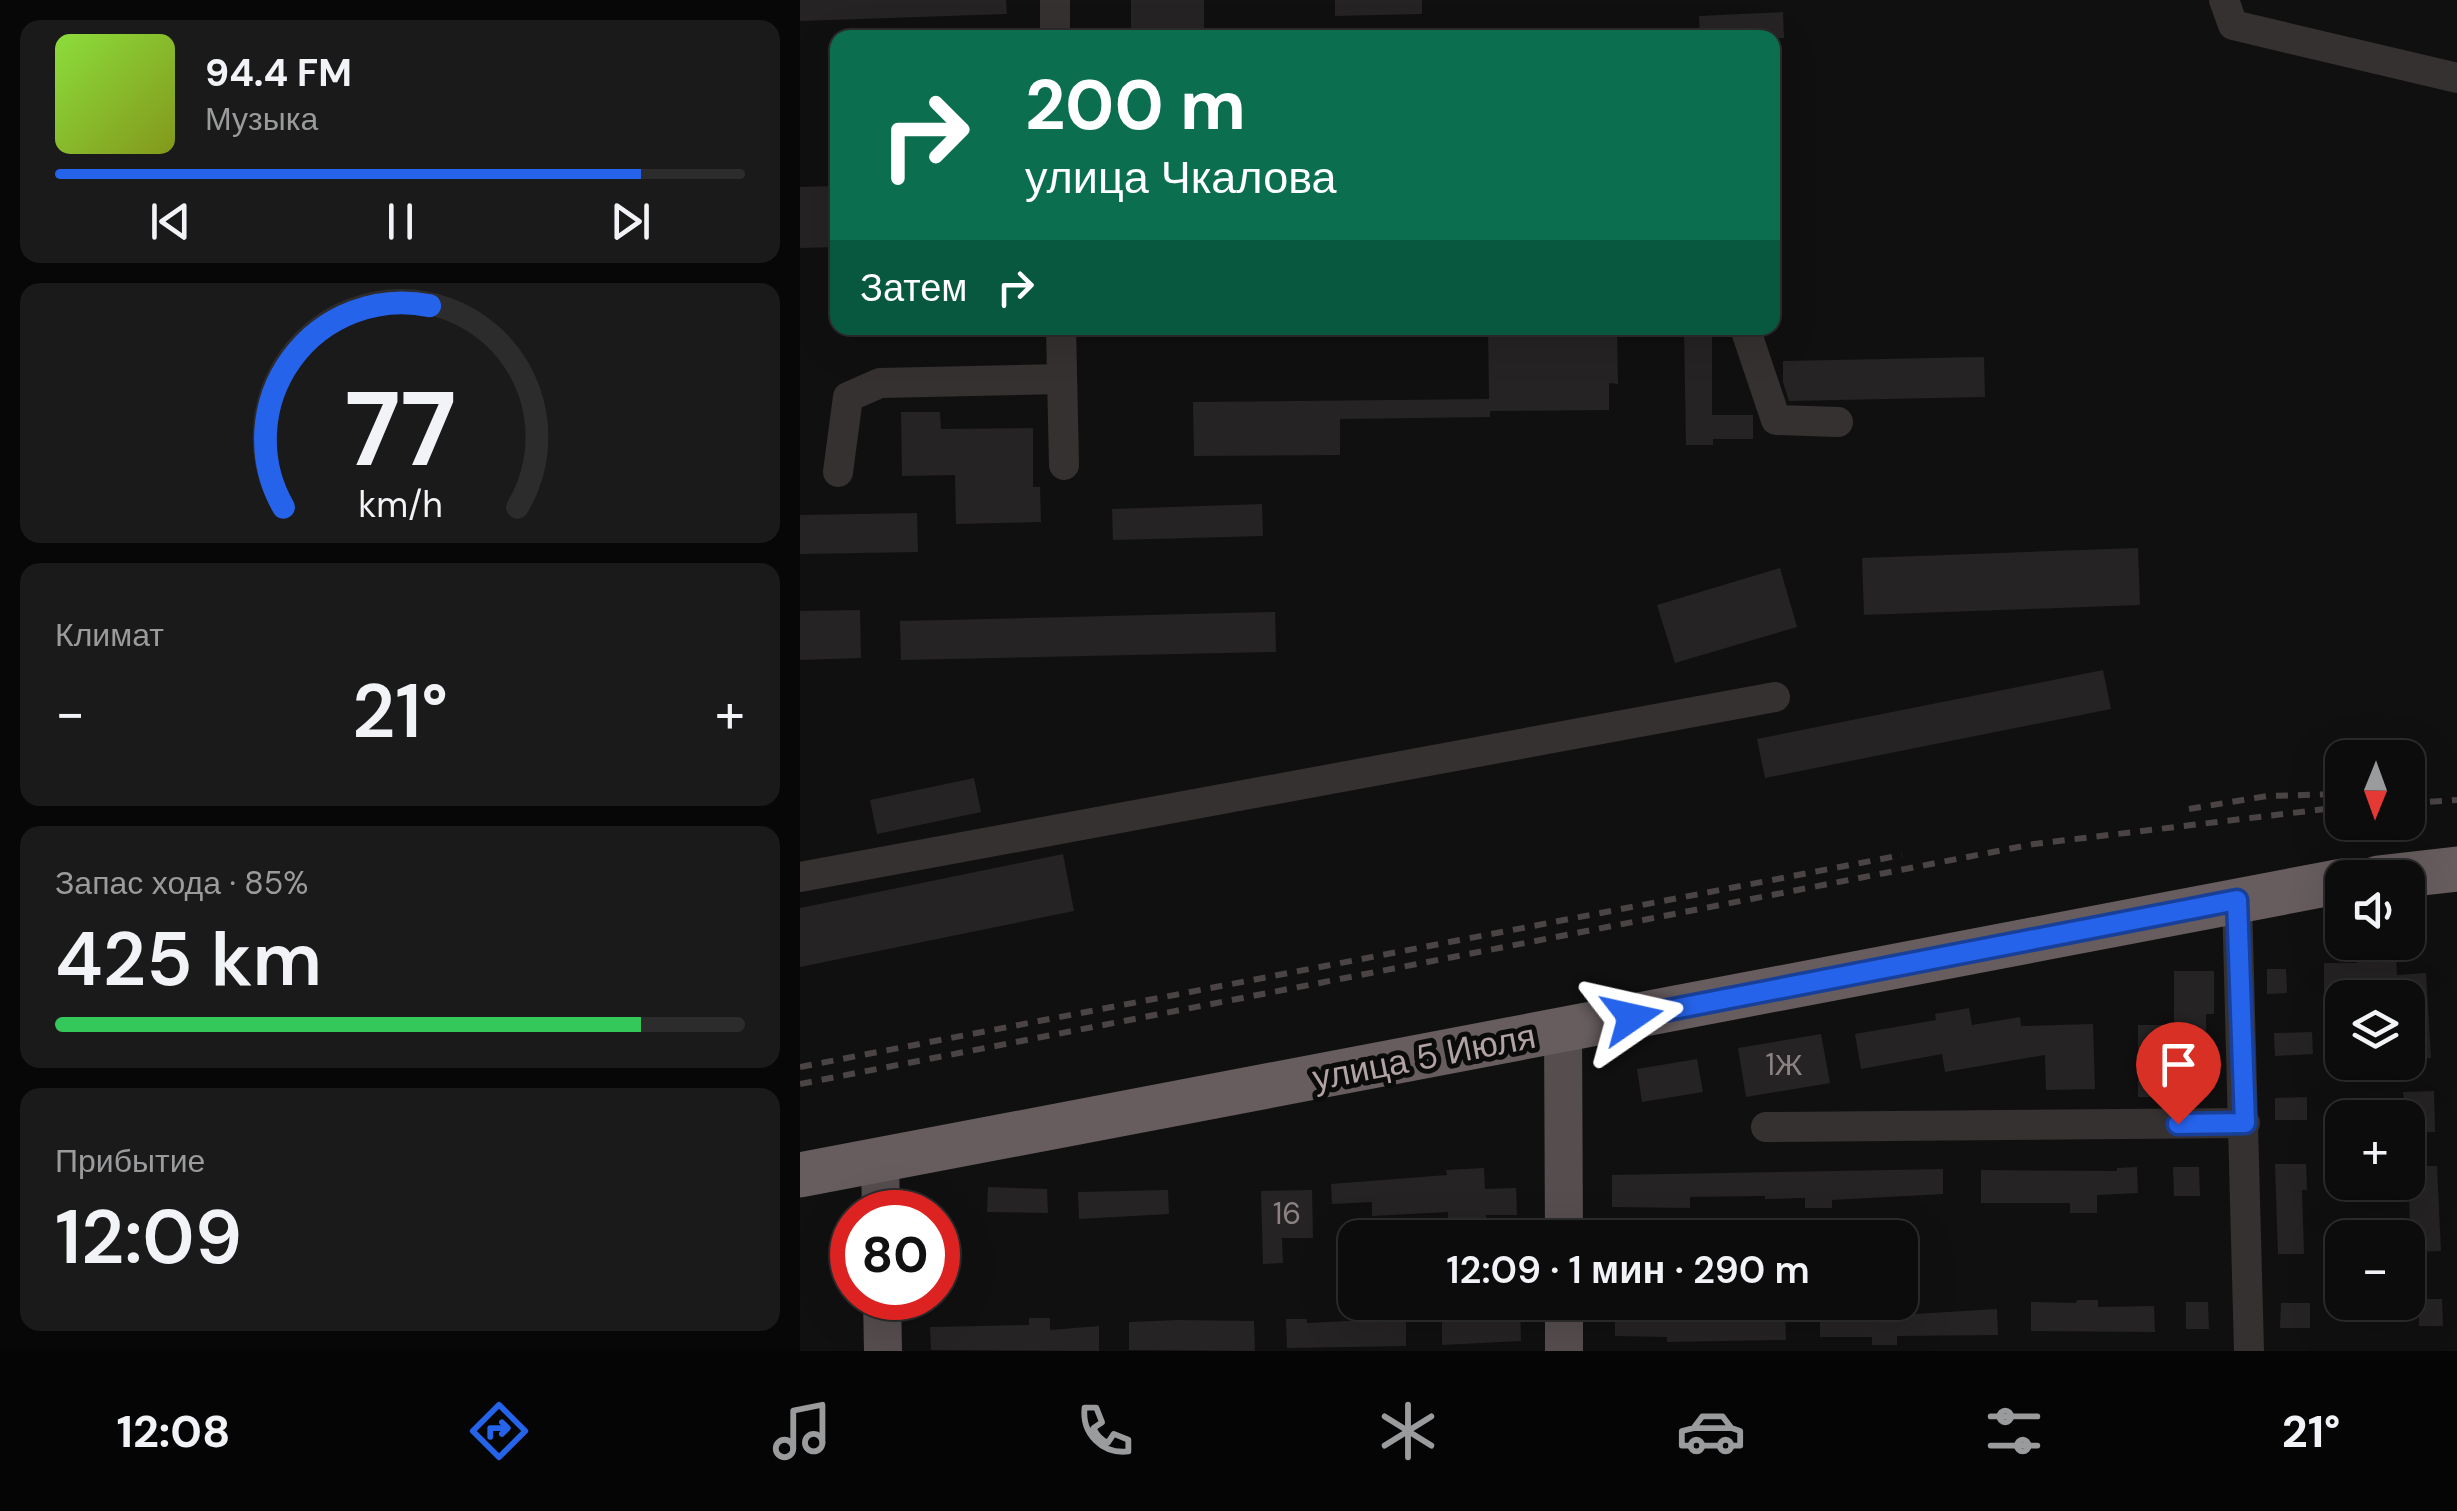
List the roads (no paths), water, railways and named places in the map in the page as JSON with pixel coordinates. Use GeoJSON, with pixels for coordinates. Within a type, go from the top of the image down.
{"type":"FeatureCollection","features":[{"type":"Feature","properties":{"kind":"highway"},"geometry":{"type":"LineString","coordinates":[[2425,873],[2457,869]]}},
{"type":"Feature","properties":{"kind":"highway","name":"улица 5 Июля"},"geometry":{"type":"LineString","coordinates":[[800,1174],[2325,885]]}},
{"type":"Feature","properties":{"kind":"main road"},"geometry":{"type":"LineString","coordinates":[[1563,1030],[1564,1220]]}},
{"type":"Feature","properties":{"kind":"main road"},"geometry":{"type":"LineString","coordinates":[[880,1161],[880,1190]]}},
{"type":"Feature","properties":{"kind":"main road"},"geometry":{"type":"LineString","coordinates":[[882,1320],[883,1351]]}},
{"type":"Feature","properties":{"kind":"main road"},"geometry":{"type":"LineString","coordinates":[[1564,1320],[1564,1351]]}},
{"type":"Feature","properties":{"kind":"street"},"geometry":{"type":"LineString","coordinates":[[1055,0],[1056,30]]}},
{"type":"Feature","properties":{"kind":"street"},"geometry":{"type":"LineString","coordinates":[[2224,0],[2234,25],[2457,78]]}},
{"type":"Feature","properties":{"kind":"street"},"geometry":{"type":"LineString","coordinates":[[1062,335],[1064,465]]}},
{"type":"Feature","properties":{"kind":"street"},"geometry":{"type":"LineString","coordinates":[[1747,335],[1776,420],[1838,422]]}},
{"type":"Feature","properties":{"kind":"street"},"geometry":{"type":"LineString","coordinates":[[838,472],[848,396],[880,383],[1062,379]]}},
{"type":"Feature","properties":{"kind":"street"},"geometry":{"type":"LineString","coordinates":[[800,877],[1775,698]]}},
{"type":"Feature","properties":{"kind":"street"},"geometry":{"type":"LineString","coordinates":[[2237,900],[2249,1351]]}},
{"type":"Feature","properties":{"kind":"street"},"geometry":{"type":"LineString","coordinates":[[1766,1126],[2245,1123]]}},
{"type":"Feature","properties":{"kind":"railway"},"geometry":{"type":"LineString","coordinates":[[2189,809],[2267,796],[2325,794]]}},
{"type":"Feature","properties":{"kind":"railway"},"geometry":{"type":"LineString","coordinates":[[2425,802],[2457,800]]}},
{"type":"Feature","properties":{"kind":"railway"},"geometry":{"type":"LineString","coordinates":[[800,1084],[2034,844],[2325,809]]}},
{"type":"Feature","properties":{"kind":"railway"},"geometry":{"type":"LineString","coordinates":[[800,1067],[1902,855]]}}]}
